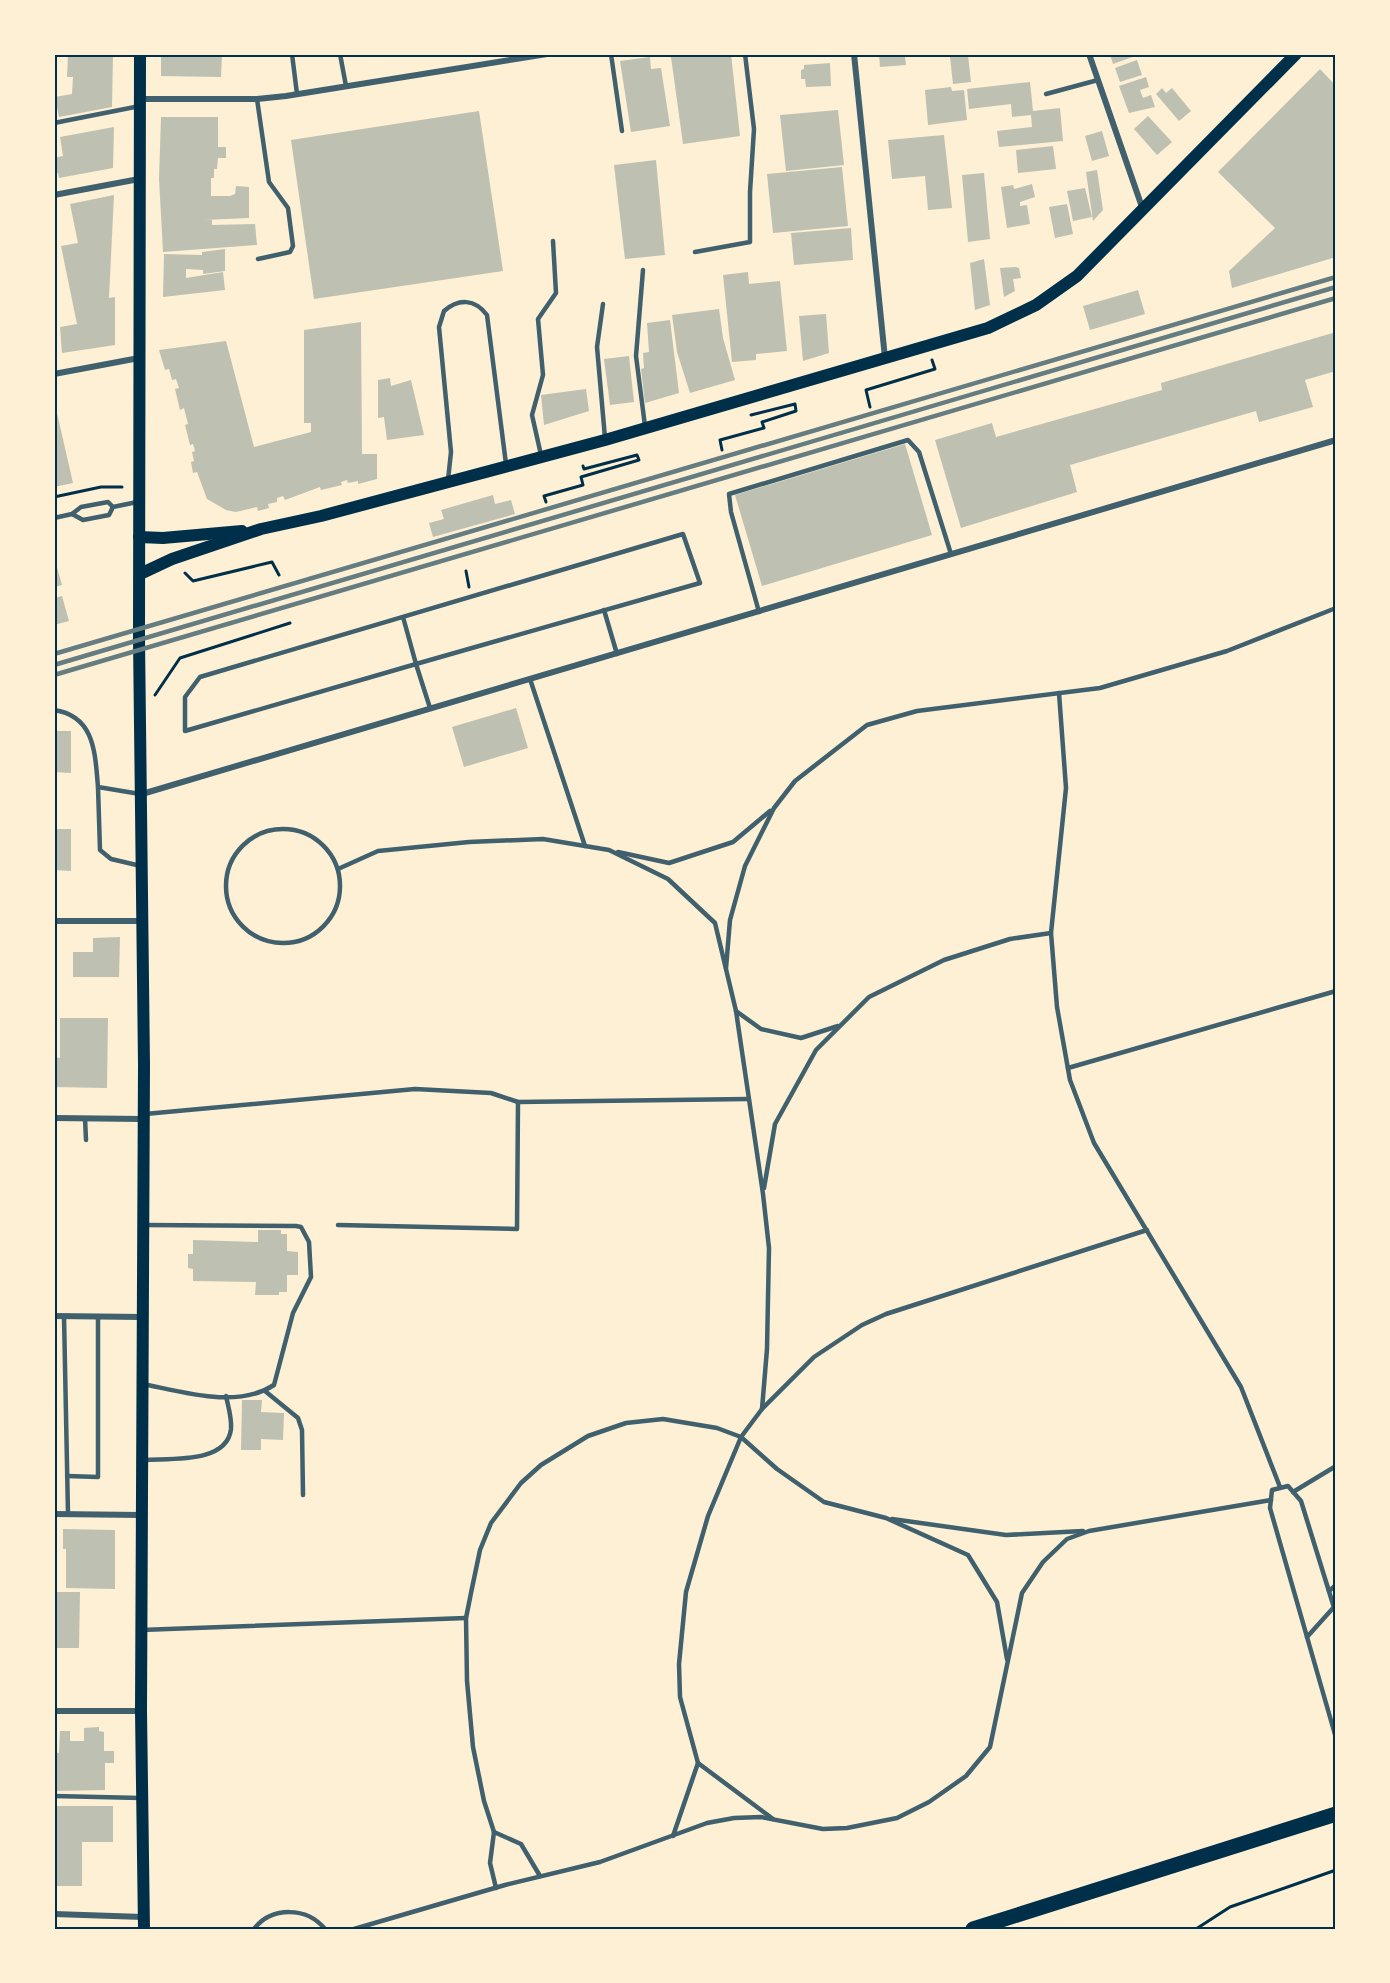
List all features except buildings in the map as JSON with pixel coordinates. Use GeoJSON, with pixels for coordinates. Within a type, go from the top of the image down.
{"type":"FeatureCollection","features":[{"type":"Feature","properties":{"kind":"main road"},"geometry":{"type":"LineString","coordinates":[[140,54],[138,334],[141,358],[139,537],[144,921],[141,1460],[144,1923]]}},
{"type":"Feature","properties":{"kind":"main road"},"geometry":{"type":"LineString","coordinates":[[140,574],[172,560],[261,529],[645,429],[988,328],[1036,305],[1077,276],[1296,54]]}},
{"type":"Feature","properties":{"kind":"main road"},"geometry":{"type":"LineString","coordinates":[[139,537],[163,538],[261,529]]}},
{"type":"Feature","properties":{"kind":"main road"},"geometry":{"type":"LineString","coordinates":[[973,1929],[1336,1814]]}},
{"type":"Feature","properties":{"kind":"street"},"geometry":{"type":"LineString","coordinates":[[140,102],[257,99],[547,54]]}},
{"type":"Feature","properties":{"kind":"street"},"geometry":{"type":"LineString","coordinates":[[854,54],[885,359]]}},
{"type":"Feature","properties":{"kind":"street"},"geometry":{"type":"LineString","coordinates":[[1089,54],[1143,210]]}},
{"type":"Feature","properties":{"kind":"street"},"geometry":{"type":"LineString","coordinates":[[54,195],[139,179]]}},
{"type":"Feature","properties":{"kind":"street"},"geometry":{"type":"LineString","coordinates":[[54,374],[141,358]]}},
{"type":"Feature","properties":{"kind":"street"},"geometry":{"type":"LineString","coordinates":[[141,794],[1336,440]]}},
{"type":"Feature","properties":{"kind":"street"},"geometry":{"type":"LineString","coordinates":[[54,921],[144,921]]}},
{"type":"Feature","properties":{"kind":"street"},"geometry":{"type":"LineString","coordinates":[[54,1118],[142,1116]]}},
{"type":"Feature","properties":{"kind":"street"},"geometry":{"type":"LineString","coordinates":[[54,1316],[142,1317]]}},
{"type":"Feature","properties":{"kind":"street"},"geometry":{"type":"LineString","coordinates":[[54,1514],[141,1515]]}},
{"type":"Feature","properties":{"kind":"street"},"geometry":{"type":"LineString","coordinates":[[54,1711],[141,1712]]}},
{"type":"Feature","properties":{"kind":"street"},"geometry":{"type":"LineString","coordinates":[[54,1914],[144,1923]]}},
{"type":"Feature","properties":{"kind":"lane"},"geometry":{"type":"LineString","coordinates":[[292,54],[297,94]]}},
{"type":"Feature","properties":{"kind":"lane"},"geometry":{"type":"LineString","coordinates":[[340,54],[346,86]]}},
{"type":"Feature","properties":{"kind":"lane"},"geometry":{"type":"LineString","coordinates":[[611,54],[622,131]]}},
{"type":"Feature","properties":{"kind":"lane"},"geometry":{"type":"LineString","coordinates":[[695,252],[750,242],[754,129],[745,54]]}},
{"type":"Feature","properties":{"kind":"lane"},"geometry":{"type":"LineString","coordinates":[[1046,94],[1098,80]]}},
{"type":"Feature","properties":{"kind":"lane"},"geometry":{"type":"LineString","coordinates":[[257,99],[269,182],[288,208],[293,246],[290,252],[284,255],[258,259]]}},
{"type":"Feature","properties":{"kind":"lane"},"geometry":{"type":"LineString","coordinates":[[54,123],[140,102]]}},
{"type":"Feature","properties":{"kind":"lane"},"geometry":{"type":"LineString","coordinates":[[542,457],[532,415],[543,375],[538,319],[556,293],[553,241]]}},
{"type":"Feature","properties":{"kind":"lane"},"geometry":{"type":"LineString","coordinates":[[643,270],[636,356],[645,429]]}},
{"type":"Feature","properties":{"kind":"lane"},"geometry":{"type":"LineString","coordinates":[[447,482],[451,452],[439,327],[444,311],[458,302],[475,303],[487,315],[506,467]]}},
{"type":"Feature","properties":{"kind":"lane"},"geometry":{"type":"LineString","coordinates":[[603,304],[597,347],[605,440]]}},
{"type":"Feature","properties":{"kind":"lane"},"geometry":{"type":"LineString","coordinates":[[759,612],[731,512],[729,494],[908,440],[919,452],[951,554]]}},
{"type":"Feature","properties":{"kind":"lane"},"geometry":{"type":"LineString","coordinates":[[113,507],[140,501]]}},
{"type":"Feature","properties":{"kind":"lane"},"geometry":{"type":"LineString","coordinates":[[54,518],[72,514],[81,507],[108,502],[113,507]]}},
{"type":"Feature","properties":{"kind":"lane"},"geometry":{"type":"LineString","coordinates":[[72,514],[82,520],[109,515],[113,507]]}},
{"type":"Feature","properties":{"kind":"lane"},"geometry":{"type":"LineString","coordinates":[[683,534],[700,583],[185,731],[185,698],[200,677],[471,597],[683,534]]}},
{"type":"Feature","properties":{"kind":"lane"},"geometry":{"type":"LineString","coordinates":[[726,974],[730,920],[745,866],[774,808],[795,781],[867,725],[917,711],[1100,688],[1227,651],[1336,608]]}},
{"type":"Feature","properties":{"kind":"lane"},"geometry":{"type":"LineString","coordinates":[[604,610],[617,654]]}},
{"type":"Feature","properties":{"kind":"lane"},"geometry":{"type":"LineString","coordinates":[[403,617],[430,708]]}},
{"type":"Feature","properties":{"kind":"lane"},"geometry":{"type":"LineString","coordinates":[[530,679],[585,846]]}},
{"type":"Feature","properties":{"kind":"lane"},"geometry":{"type":"LineString","coordinates":[[1059,693],[1066,788],[1051,933],[1057,1007],[1068,1068],[1094,1143],[1241,1387],[1280,1488]]}},
{"type":"Feature","properties":{"kind":"lane"},"geometry":{"type":"LineString","coordinates":[[54,710],[72,715],[92,736],[98,786],[100,849],[111,859],[142,866]]}},
{"type":"Feature","properties":{"kind":"lane"},"geometry":{"type":"LineString","coordinates":[[98,786],[141,794]]}},
{"type":"Feature","properties":{"kind":"lane"},"geometry":{"type":"LineString","coordinates":[[338,869],[378,851],[469,842],[543,839],[669,863],[733,842],[774,808]]}},
{"type":"Feature","properties":{"kind":"lane"},"geometry":{"type":"LineString","coordinates":[[282,829],[300,831],[316,840],[329,853],[338,869],[340,888],[336,907],[319,929],[293,942],[274,942],[256,936],[241,924],[230,908],[226,889],[231,863],[248,841],[264,832],[282,829]]}},
{"type":"Feature","properties":{"kind":"lane"},"geometry":{"type":"LineString","coordinates":[[609,850],[668,879],[715,923],[736,1011],[763,1194],[768,1248],[767,1348],[762,1409]]}},
{"type":"Feature","properties":{"kind":"lane"},"geometry":{"type":"LineString","coordinates":[[763,1194],[775,1124],[816,1050],[869,997],[944,960],[1010,939],[1051,933]]}},
{"type":"Feature","properties":{"kind":"lane"},"geometry":{"type":"LineString","coordinates":[[1068,1068],[1336,991]]}},
{"type":"Feature","properties":{"kind":"lane"},"geometry":{"type":"LineString","coordinates":[[736,1011],[761,1029],[801,1038],[842,1025]]}},
{"type":"Feature","properties":{"kind":"lane"},"geometry":{"type":"LineString","coordinates":[[142,1116],[415,1089],[472,1091],[518,1102],[748,1099]]}},
{"type":"Feature","properties":{"kind":"lane"},"geometry":{"type":"LineString","coordinates":[[338,1225],[517,1229],[518,1102]]}},
{"type":"Feature","properties":{"kind":"lane"},"geometry":{"type":"LineString","coordinates":[[86,1118],[86,1140]]}},
{"type":"Feature","properties":{"kind":"lane"},"geometry":{"type":"LineString","coordinates":[[142,1225],[301,1227],[309,1242],[310,1277],[293,1313],[274,1385],[265,1391],[226,1396],[192,1394],[142,1383]]}},
{"type":"Feature","properties":{"kind":"lane"},"geometry":{"type":"LineString","coordinates":[[673,1836],[698,1763],[680,1697],[679,1664],[686,1592],[708,1516],[741,1437],[762,1409],[814,1357],[862,1326],[886,1314],[1147,1230]]}},
{"type":"Feature","properties":{"kind":"lane"},"geometry":{"type":"LineString","coordinates":[[64,1316],[68,1514]]}},
{"type":"Feature","properties":{"kind":"lane"},"geometry":{"type":"LineString","coordinates":[[67,1476],[98,1477],[98,1316]]}},
{"type":"Feature","properties":{"kind":"lane"},"geometry":{"type":"LineString","coordinates":[[265,1391],[298,1418],[302,1430],[303,1495]]}},
{"type":"Feature","properties":{"kind":"lane"},"geometry":{"type":"LineString","coordinates":[[141,1460],[192,1457],[219,1450],[227,1442],[231,1428],[226,1396]]}},
{"type":"Feature","properties":{"kind":"lane"},"geometry":{"type":"LineString","coordinates":[[496,1888],[490,1863],[494,1832],[484,1801],[473,1748],[467,1682],[465,1618],[480,1550],[491,1523],[521,1483],[541,1465],[588,1436],[626,1423],[663,1419],[717,1428],[741,1437],[777,1469],[824,1502],[886,1518],[1006,1535],[1089,1531],[1271,1500]]}},
{"type":"Feature","properties":{"kind":"lane"},"geometry":{"type":"LineString","coordinates":[[1293,1492],[1336,1466]]}},
{"type":"Feature","properties":{"kind":"lane"},"geometry":{"type":"LineString","coordinates":[[1336,1614],[1300,1501],[1288,1486],[1272,1490],[1270,1508],[1336,1738]]}},
{"type":"Feature","properties":{"kind":"lane"},"geometry":{"type":"LineString","coordinates":[[886,1518],[968,1555],[997,1602],[1007,1662]]}},
{"type":"Feature","properties":{"kind":"lane"},"geometry":{"type":"LineString","coordinates":[[354,1929],[540,1876],[600,1862],[707,1823],[734,1818],[774,1820],[823,1829],[847,1828],[897,1818],[928,1802],[966,1776],[990,1747],[1022,1593],[1043,1562],[1067,1539],[1089,1531]]}},
{"type":"Feature","properties":{"kind":"lane"},"geometry":{"type":"LineString","coordinates":[[1329,1591],[1336,1585]]}},
{"type":"Feature","properties":{"kind":"lane"},"geometry":{"type":"LineString","coordinates":[[1307,1637],[1334,1607]]}},
{"type":"Feature","properties":{"kind":"lane"},"geometry":{"type":"LineString","coordinates":[[141,1629],[465,1618]]}},
{"type":"Feature","properties":{"kind":"lane"},"geometry":{"type":"LineString","coordinates":[[54,1711],[54,1721]]}},
{"type":"Feature","properties":{"kind":"lane"},"geometry":{"type":"LineString","coordinates":[[698,1763],[774,1820]]}},
{"type":"Feature","properties":{"kind":"lane"},"geometry":{"type":"LineString","coordinates":[[54,1796],[143,1798]]}},
{"type":"Feature","properties":{"kind":"lane"},"geometry":{"type":"LineString","coordinates":[[494,1832],[521,1844],[540,1876]]}},
{"type":"Feature","properties":{"kind":"lane"},"geometry":{"type":"LineString","coordinates":[[254,1929],[266,1918],[290,1912],[313,1918],[325,1929]]}},
{"type":"Feature","properties":{"kind":"path"},"geometry":{"type":"LineString","coordinates":[[870,407],[866,390],[935,369],[932,360]]}},
{"type":"Feature","properties":{"kind":"path"},"geometry":{"type":"LineString","coordinates":[[722,450],[720,441],[764,428],[762,422],[796,411],[795,404],[751,416]]}},
{"type":"Feature","properties":{"kind":"path"},"geometry":{"type":"LineString","coordinates":[[546,502],[544,496],[583,485],[581,477],[639,460],[637,455],[584,470],[582,466]]}},
{"type":"Feature","properties":{"kind":"path"},"geometry":{"type":"LineString","coordinates":[[54,497],[101,488],[122,487]]}},
{"type":"Feature","properties":{"kind":"path"},"geometry":{"type":"LineString","coordinates":[[185,573],[194,581],[272,561],[279,575]]}},
{"type":"Feature","properties":{"kind":"path"},"geometry":{"type":"LineString","coordinates":[[466,571],[471,597]]}},
{"type":"Feature","properties":{"kind":"path"},"geometry":{"type":"LineString","coordinates":[[155,696],[180,658],[290,623]]}},
{"type":"Feature","properties":{"kind":"path"},"geometry":{"type":"LineString","coordinates":[[1196,1929],[1230,1907],[1336,1870]]}},
{"type":"Feature","properties":{"kind":"railway"},"geometry":{"type":"LineString","coordinates":[[54,654],[1336,277]]}},
{"type":"Feature","properties":{"kind":"railway"},"geometry":{"type":"LineString","coordinates":[[54,665],[1336,287]]}},
{"type":"Feature","properties":{"kind":"railway"},"geometry":{"type":"LineString","coordinates":[[54,675],[1336,298]]}}]}
